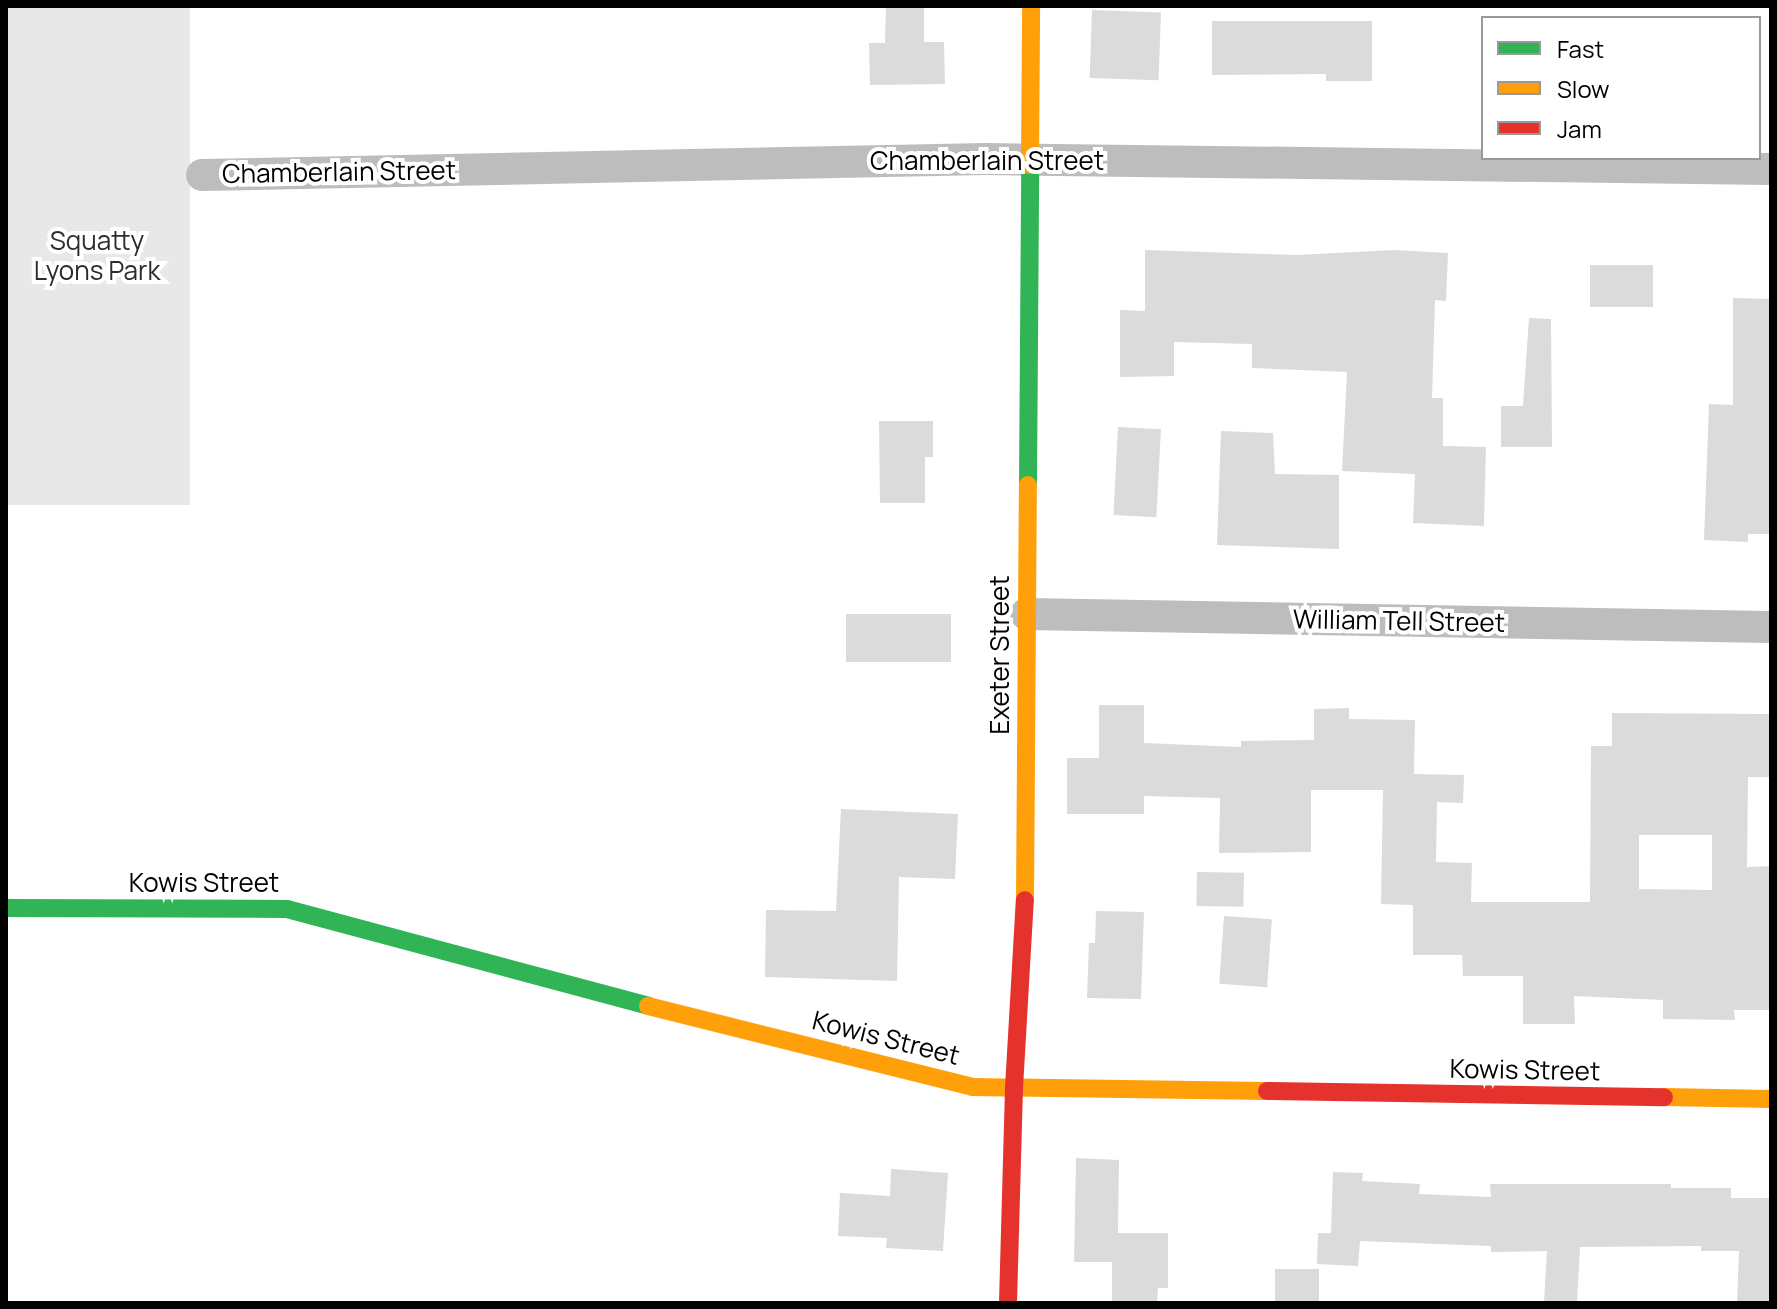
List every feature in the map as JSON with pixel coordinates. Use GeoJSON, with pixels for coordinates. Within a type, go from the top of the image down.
{"type":"FeatureCollection","features":[{"type":"Feature","properties":{"kind":"street","name":"Exeter Street"},"geometry":{"type":"LineString","coordinates":[[1008,1303],[1014,1088],[1025,911],[1027,160],[1031,6]]}},
{"type":"Feature","properties":{"kind":"street","name":"Chamberlain Street"},"geometry":{"type":"LineString","coordinates":[[202,175],[1027,160],[1771,169]]}},
{"type":"Feature","properties":{"kind":"street","name":"William Tell Street"},"geometry":{"type":"LineString","coordinates":[[1026,614],[1771,627]]}},
{"type":"Feature","properties":{"kind":"street","name":"Kowis Street"},"geometry":{"type":"LineString","coordinates":[[6,908],[287,909],[621,999],[972,1087],[1771,1099]]}},
{"type":"Feature","properties":{"kind":"green space","name":"Squatty Lyons Park"},"geometry":{"type":"Polygon","coordinates":[[[6,6],[190,6],[190,505],[6,505],[6,6]]]}},
{"type":"Feature","properties":{"kind":"building"},"geometry":{"type":"Polygon","coordinates":[[[886,6],[924,6],[924,42],[944,42],[945,84],[870,85],[869,43],[885,43],[886,6]]]}},
{"type":"Feature","properties":{"kind":"building"},"geometry":{"type":"Polygon","coordinates":[[[1092,10],[1161,12],[1159,80],[1090,78],[1092,10]]]}},
{"type":"Feature","properties":{"kind":"building"},"geometry":{"type":"Polygon","coordinates":[[[1212,21],[1372,21],[1372,81],[1326,81],[1326,74],[1212,75],[1212,21]]]}},
{"type":"Feature","properties":{"kind":"building"},"geometry":{"type":"Polygon","coordinates":[[[1145,250],[1296,255],[1395,250],[1448,253],[1446,301],[1435,300],[1432,398],[1443,398],[1443,446],[1486,447],[1484,526],[1413,523],[1415,474],[1342,471],[1347,372],[1252,368],[1252,344],[1174,342],[1174,376],[1120,377],[1120,310],[1145,311],[1145,250]]]}},
{"type":"Feature","properties":{"kind":"building"},"geometry":{"type":"Polygon","coordinates":[[[1590,265],[1653,265],[1653,307],[1590,307],[1590,265]]]}},
{"type":"Feature","properties":{"kind":"building"},"geometry":{"type":"Polygon","coordinates":[[[1733,298],[1771,299],[1771,534],[1748,534],[1748,542],[1704,540],[1709,404],[1733,405],[1733,298]]]}},
{"type":"Feature","properties":{"kind":"building"},"geometry":{"type":"Polygon","coordinates":[[[1529,318],[1551,319],[1552,447],[1501,447],[1501,406],[1523,406],[1529,318]]]}},
{"type":"Feature","properties":{"kind":"building"},"geometry":{"type":"Polygon","coordinates":[[[879,421],[933,421],[933,457],[925,457],[925,503],[880,503],[879,421]]]}},
{"type":"Feature","properties":{"kind":"building"},"geometry":{"type":"Polygon","coordinates":[[[1118,427],[1161,429],[1156,517],[1113,515],[1118,427]]]}},
{"type":"Feature","properties":{"kind":"building"},"geometry":{"type":"Polygon","coordinates":[[[1221,431],[1273,433],[1275,474],[1339,475],[1339,549],[1217,545],[1221,431]]]}},
{"type":"Feature","properties":{"kind":"building"},"geometry":{"type":"Polygon","coordinates":[[[846,614],[951,614],[951,662],[846,662],[846,614]]]}},
{"type":"Feature","properties":{"kind":"building"},"geometry":{"type":"Polygon","coordinates":[[[1099,705],[1144,705],[1144,743],[1241,747],[1241,741],[1314,740],[1314,709],[1349,708],[1349,719],[1415,720],[1414,774],[1464,775],[1463,803],[1437,802],[1436,862],[1472,863],[1471,902],[1590,902],[1591,746],[1612,746],[1612,713],[1771,714],[1771,777],[1748,777],[1747,867],[1771,866],[1771,1010],[1734,1010],[1735,1020],[1663,1019],[1663,1000],[1574,996],[1575,1024],[1523,1024],[1523,976],[1463,976],[1462,955],[1413,955],[1413,905],[1381,904],[1383,790],[1311,790],[1311,852],[1219,853],[1220,798],[1144,796],[1144,814],[1067,814],[1067,758],[1099,758],[1099,705]],[[1639,835],[1639,889],[1712,890],[1712,835],[1639,835]]]}},
{"type":"Feature","properties":{"kind":"building"},"geometry":{"type":"Polygon","coordinates":[[[841,809],[958,814],[955,879],[899,877],[897,981],[765,977],[766,910],[836,911],[841,809]]]}},
{"type":"Feature","properties":{"kind":"building"},"geometry":{"type":"Polygon","coordinates":[[[1197,872],[1244,873],[1243,907],[1196,906],[1197,872]]]}},
{"type":"Feature","properties":{"kind":"building"},"geometry":{"type":"Polygon","coordinates":[[[1096,911],[1144,912],[1141,999],[1087,998],[1089,943],[1095,943],[1096,911]]]}},
{"type":"Feature","properties":{"kind":"building"},"geometry":{"type":"Polygon","coordinates":[[[1224,916],[1272,919],[1267,987],[1219,984],[1224,916]]]}},
{"type":"Feature","properties":{"kind":"building"},"geometry":{"type":"Polygon","coordinates":[[[1076,1158],[1119,1160],[1118,1233],[1168,1233],[1168,1288],[1158,1288],[1157,1303],[1112,1303],[1112,1262],[1074,1262],[1076,1158]]]}},
{"type":"Feature","properties":{"kind":"building"},"geometry":{"type":"Polygon","coordinates":[[[891,1169],[948,1173],[943,1251],[886,1248],[887,1238],[838,1236],[840,1193],[890,1196],[891,1169]]]}},
{"type":"Feature","properties":{"kind":"building"},"geometry":{"type":"Polygon","coordinates":[[[1333,1172],[1363,1173],[1362,1181],[1420,1184],[1419,1194],[1491,1197],[1490,1184],[1671,1184],[1671,1188],[1731,1188],[1731,1198],[1769,1198],[1771,1303],[1737,1303],[1739,1251],[1701,1251],[1701,1246],[1580,1247],[1577,1303],[1544,1303],[1547,1251],[1491,1252],[1491,1246],[1360,1241],[1358,1266],[1317,1264],[1318,1233],[1331,1233],[1333,1172]]]}},
{"type":"Feature","properties":{"kind":"building"},"geometry":{"type":"Polygon","coordinates":[[[1275,1269],[1319,1269],[1319,1303],[1275,1303],[1275,1269]]]}},
{"type":"Feature","properties":{"kind":"traffic: fast"},"geometry":{"type":"LineString","coordinates":[[1028,485],[1030,165]]}},
{"type":"Feature","properties":{"kind":"traffic: fast"},"geometry":{"type":"LineString","coordinates":[[6,908],[287,909],[648,1006]]}},
{"type":"Feature","properties":{"kind":"traffic: slow"},"geometry":{"type":"LineString","coordinates":[[1030,165],[1031,6]]}},
{"type":"Feature","properties":{"kind":"traffic: slow"},"geometry":{"type":"LineString","coordinates":[[1025,900],[1028,485]]}},
{"type":"Feature","properties":{"kind":"traffic: slow"},"geometry":{"type":"LineString","coordinates":[[648,1006],[972,1087],[1267,1091]]}},
{"type":"Feature","properties":{"kind":"traffic: slow"},"geometry":{"type":"LineString","coordinates":[[1664,1097],[1771,1099]]}},
{"type":"Feature","properties":{"kind":"traffic: jam"},"geometry":{"type":"LineString","coordinates":[[1008,1303],[1014,1088],[1025,900]]}},
{"type":"Feature","properties":{"kind":"traffic: jam"},"geometry":{"type":"LineString","coordinates":[[1267,1091],[1664,1097]]}}]}
